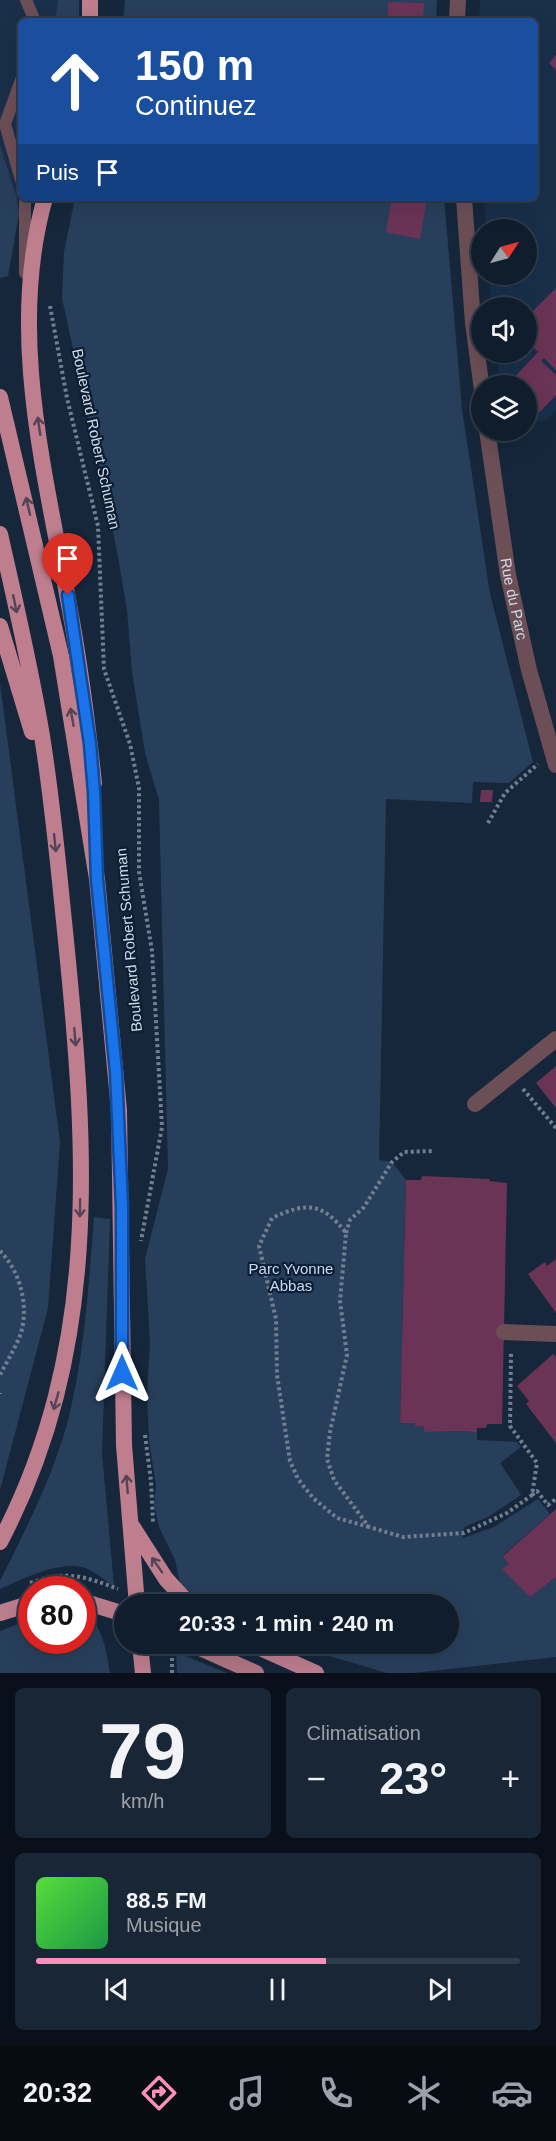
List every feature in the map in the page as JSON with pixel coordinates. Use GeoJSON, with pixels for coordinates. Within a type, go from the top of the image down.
{"type":"FeatureCollection","features":[{"type":"Feature","properties":{"kind":"highway"},"geometry":{"type":"LineString","coordinates":[[90,0],[90,18]]}},
{"type":"Feature","properties":{"kind":"highway"},"geometry":{"type":"LineString","coordinates":[[44,201],[32,257],[28,302],[34,398],[87,721],[94,792],[97,879]]}},
{"type":"Feature","properties":{"kind":"highway","name":"Boulevard Robert Schuman"},"geometry":{"type":"LineString","coordinates":[[0,397],[61,656],[97,879],[121,1153],[123,1403],[136,1594]]}},
{"type":"Feature","properties":{"kind":"highway"},"geometry":{"type":"LineString","coordinates":[[0,534],[33,688],[48,785],[77,1051],[81,1149],[80,1249],[69,1344],[60,1387],[34,1470],[0,1542]]}},
{"type":"Feature","properties":{"kind":"highway"},"geometry":{"type":"LineString","coordinates":[[0,626],[48,785]]}},
{"type":"Feature","properties":{"kind":"highway"},"geometry":{"type":"LineString","coordinates":[[130,1521],[155,1563],[181,1594]]}},
{"type":"Feature","properties":{"kind":"highway"},"geometry":{"type":"LineString","coordinates":[[96,1605],[114,1611]]}},
{"type":"Feature","properties":{"kind":"highway"},"geometry":{"type":"LineString","coordinates":[[0,1613],[18,1607]]}},
{"type":"Feature","properties":{"kind":"highway"},"geometry":{"type":"LineString","coordinates":[[141,1654],[143,1673]]}},
{"type":"Feature","properties":{"kind":"highway"},"geometry":{"type":"LineString","coordinates":[[273,1654],[316,1673]]}},
{"type":"Feature","properties":{"kind":"main road"},"geometry":{"type":"LineString","coordinates":[[213,1654],[256,1673]]}},
{"type":"Feature","properties":{"kind":"street"},"geometry":{"type":"LineString","coordinates":[[457,18],[458,0]]}},
{"type":"Feature","properties":{"kind":"street"},"geometry":{"type":"LineString","coordinates":[[464,201],[473,323],[480,375]]}},
{"type":"Feature","properties":{"kind":"street","name":"Rue du Parc"},"geometry":{"type":"LineString","coordinates":[[489,441],[508,575],[529,670],[554,758]]}},
{"type":"Feature","properties":{"kind":"street"},"geometry":{"type":"LineString","coordinates":[[475,1104],[556,1039]]}},
{"type":"Feature","properties":{"kind":"street"},"geometry":{"type":"LineString","coordinates":[[508,1332],[556,1334]]}},
{"type":"Feature","properties":{"kind":"lane"},"geometry":{"type":"LineString","coordinates":[[26,0],[34,18]]}},
{"type":"Feature","properties":{"kind":"lane"},"geometry":{"type":"LineString","coordinates":[[18,86],[3,119],[18,170]]}},
{"type":"Feature","properties":{"kind":"lane"},"geometry":{"type":"LineString","coordinates":[[25,201],[24,253],[28,302]]}},
{"type":"Feature","properties":{"kind":"path","name":"Boulevard Robert Schuman"},"geometry":{"type":"LineString","coordinates":[[48,298],[67,398],[98,526],[104,669],[130,744],[139,788],[139,872],[152,951],[162,1127],[141,1245]]}},
{"type":"Feature","properties":{"kind":"path"},"geometry":{"type":"LineString","coordinates":[[488,823],[505,793],[554,758]]}},
{"type":"Feature","properties":{"kind":"path"},"geometry":{"type":"LineString","coordinates":[[510,1075],[556,1128]]}},
{"type":"Feature","properties":{"kind":"path"},"geometry":{"type":"LineString","coordinates":[[369,1527],[334,1480],[327,1459],[330,1432],[347,1355],[340,1301],[346,1233],[350,1220],[364,1207],[392,1162],[404,1152],[433,1151]]}},
{"type":"Feature","properties":{"kind":"path"},"geometry":{"type":"LineString","coordinates":[[346,1233],[324,1210],[309,1206],[294,1208],[272,1218],[259,1246],[276,1318],[277,1375],[290,1461],[298,1479],[313,1498],[337,1518],[403,1537],[464,1533],[507,1513],[537,1491],[548,1505],[556,1499]]}},
{"type":"Feature","properties":{"kind":"path"},"geometry":{"type":"LineString","coordinates":[[0,1251],[11,1262],[23,1293],[21,1332],[0,1375]]}},
{"type":"Feature","properties":{"kind":"path"},"geometry":{"type":"LineString","coordinates":[[508,1332],[510,1426],[537,1463],[532,1495]]}},
{"type":"Feature","properties":{"kind":"path"},"geometry":{"type":"LineString","coordinates":[[144,1425],[154,1527]]}},
{"type":"Feature","properties":{"kind":"path"},"geometry":{"type":"LineString","coordinates":[[171,1673],[172,1654]]}},
{"type":"Feature","properties":{"kind":"shaded area"},"geometry":{"type":"Polygon","coordinates":[[[0,0],[58,0],[55,18],[18,18],[17,198],[0,145],[0,0]]]}},
{"type":"Feature","properties":{"kind":"shaded area"},"geometry":{"type":"Polygon","coordinates":[[[480,0],[556,0],[556,410],[547,420],[537,422],[537,375],[499,375],[497,363],[537,363],[537,297],[490,297],[490,285],[537,285],[537,219],[485,219],[484,201],[538,201],[538,18],[479,18],[480,0]]]}},
{"type":"Feature","properties":{"kind":"green space"},"geometry":{"type":"Polygon","coordinates":[[[58,0],[79,0],[79,18],[55,18],[58,0]]]}},
{"type":"Feature","properties":{"kind":"green space"},"geometry":{"type":"Polygon","coordinates":[[[125,0],[437,0],[436,18],[123,18],[125,0]]]}},
{"type":"Feature","properties":{"kind":"green space"},"geometry":{"type":"Polygon","coordinates":[[[0,145],[17,198],[19,214],[8,276],[0,278],[0,145]]]}},
{"type":"Feature","properties":{"kind":"green space","name":"Parc Yvonne Abbas"},"geometry":{"type":"Polygon","coordinates":[[[74,201],[444,201],[462,409],[490,594],[533,762],[509,783],[473,782],[472,803],[386,799],[379,1160],[392,1162],[406,1180],[400,1422],[415,1423],[416,1426],[424,1427],[425,1432],[477,1433],[477,1440],[517,1442],[521,1447],[500,1463],[521,1495],[488,1517],[464,1527],[463,1538],[494,1527],[538,1499],[550,1514],[503,1555],[509,1564],[503,1569],[530,1597],[556,1577],[556,1657],[413,1673],[387,1673],[322,1654],[459,1654],[459,1594],[192,1594],[180,1583],[175,1560],[159,1527],[154,1504],[156,1485],[149,1441],[147,1394],[150,1341],[145,1259],[168,1169],[159,800],[145,753],[132,672],[127,610],[117,551],[62,298],[64,252],[74,201]]]}},
{"type":"Feature","properties":{"kind":"green space"},"geometry":{"type":"Polygon","coordinates":[[[0,683],[60,1142],[48,1308],[0,1490],[0,683]]]}},
{"type":"Feature","properties":{"kind":"green space"},"geometry":{"type":"Polygon","coordinates":[[[94,1217],[110,1219],[102,1453],[114,1586],[89,1569],[64,1566],[30,1576],[18,1576],[18,1581],[0,1589],[0,1581],[49,1477],[64,1434],[75,1388],[88,1290],[94,1217]]]}},
{"type":"Feature","properties":{"kind":"green space"},"geometry":{"type":"Polygon","coordinates":[[[18,1624],[18,1654],[96,1654],[96,1625],[103,1640],[110,1673],[0,1673],[0,1631],[18,1624]]]}},
{"type":"Feature","properties":{"kind":"green space"},"geometry":{"type":"Polygon","coordinates":[[[176,1654],[227,1673],[177,1673],[176,1654]]]}},
{"type":"Feature","properties":{"kind":"building"},"geometry":{"type":"Polygon","coordinates":[[[388,2],[424,3],[423,18],[388,18],[388,2]]]}},
{"type":"Feature","properties":{"kind":"building"},"geometry":{"type":"Polygon","coordinates":[[[556,55],[556,70],[549,63],[556,55]]]}},
{"type":"Feature","properties":{"kind":"building"},"geometry":{"type":"Polygon","coordinates":[[[391,201],[426,201],[420,239],[386,232],[391,201]]]}},
{"type":"Feature","properties":{"kind":"building"},"geometry":{"type":"Polygon","coordinates":[[[556,288],[556,370],[544,358],[541,361],[556,375],[556,395],[540,412],[537,409],[537,375],[517,375],[528,363],[537,363],[537,307],[556,288]]]}},
{"type":"Feature","properties":{"kind":"building"},"geometry":{"type":"Polygon","coordinates":[[[481,790],[493,790],[492,802],[480,802],[481,790]]]}},
{"type":"Feature","properties":{"kind":"building"},"geometry":{"type":"Polygon","coordinates":[[[556,1066],[556,1108],[536,1083],[556,1066]]]}},
{"type":"Feature","properties":{"kind":"building"},"geometry":{"type":"Polygon","coordinates":[[[422,1176],[490,1179],[489,1181],[507,1183],[502,1424],[487,1424],[486,1428],[477,1428],[477,1433],[424,1432],[424,1427],[415,1426],[415,1423],[400,1423],[406,1180],[421,1180],[422,1176]]]}},
{"type":"Feature","properties":{"kind":"building"},"geometry":{"type":"Polygon","coordinates":[[[556,1259],[556,1313],[528,1274],[545,1262],[547,1266],[556,1259]]]}},
{"type":"Feature","properties":{"kind":"building"},"geometry":{"type":"Polygon","coordinates":[[[553,1354],[556,1357],[556,1443],[526,1404],[529,1401],[517,1386],[553,1354]]]}},
{"type":"Feature","properties":{"kind":"building"},"geometry":{"type":"Polygon","coordinates":[[[556,1509],[556,1577],[530,1597],[502,1569],[509,1564],[503,1556],[556,1509]]]}},
{"type":"Feature","properties":{"kind":"route"},"geometry":{"type":"LineString","coordinates":[[68,595],[90,744],[97,879],[116,1072],[121,1153],[122,1373]]}}]}
